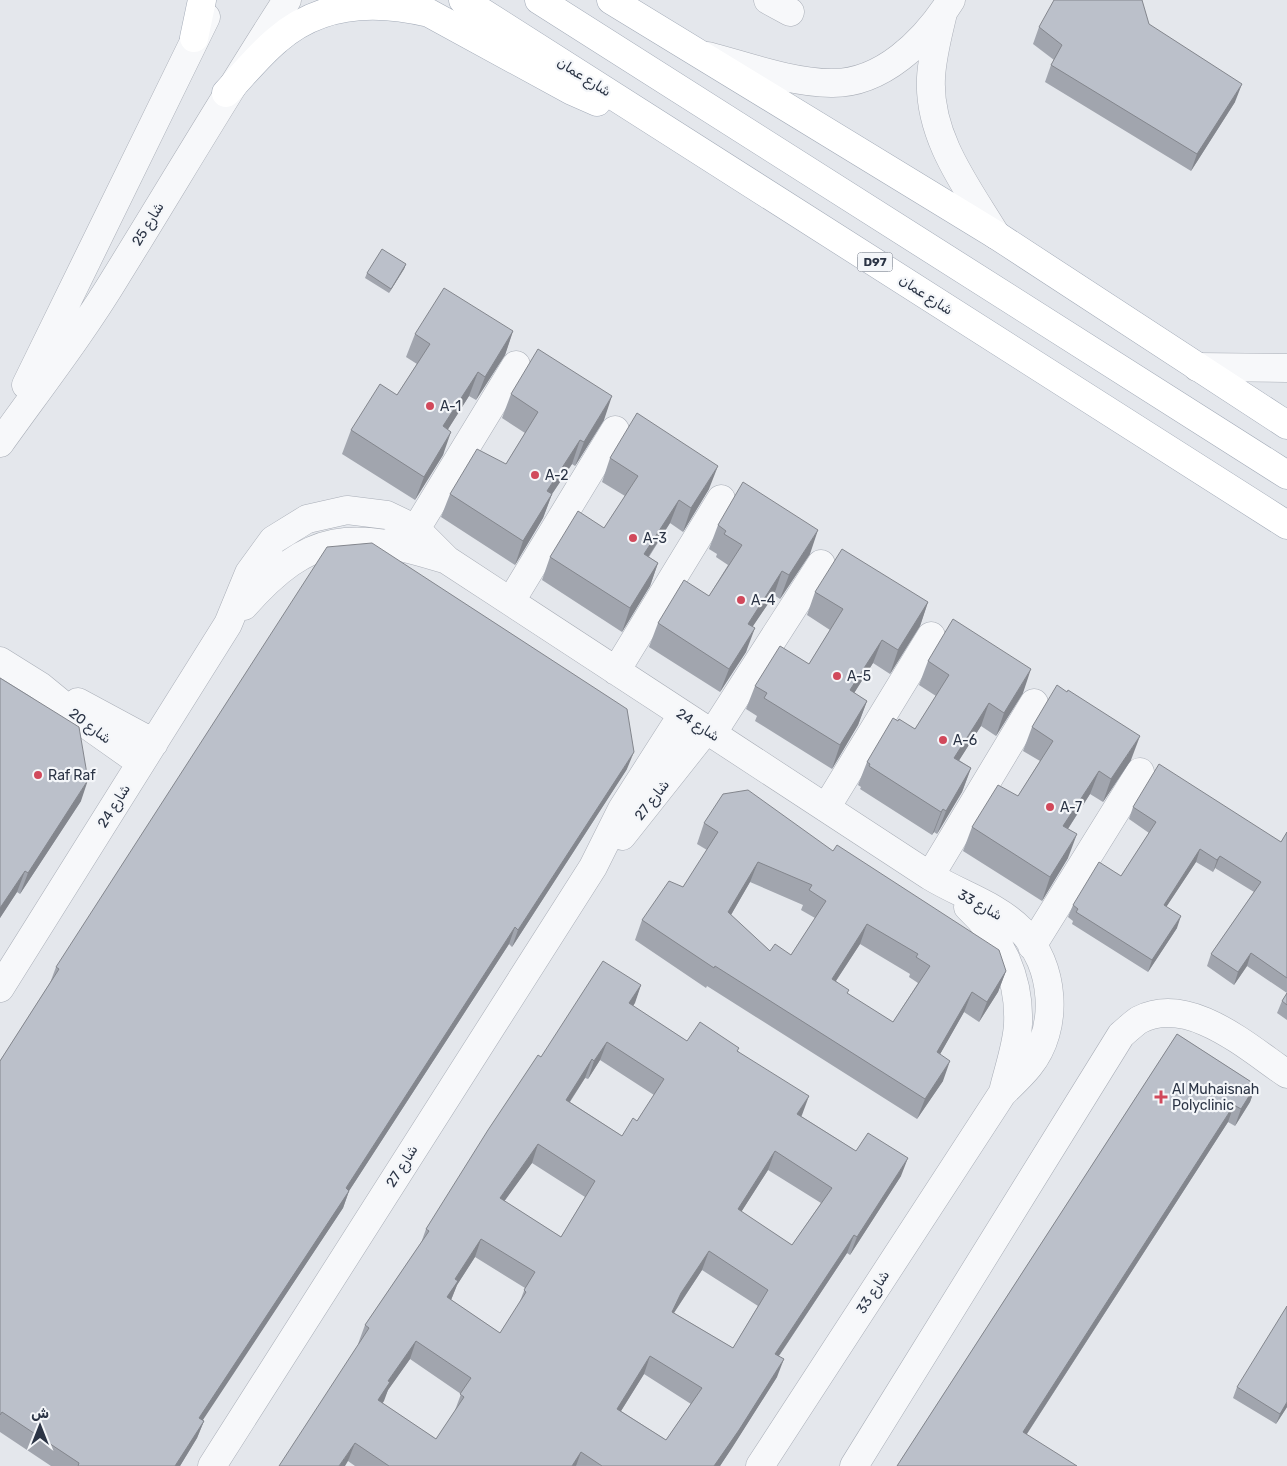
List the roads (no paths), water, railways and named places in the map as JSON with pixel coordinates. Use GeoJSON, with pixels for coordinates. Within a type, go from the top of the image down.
{"type":"FeatureCollection","features":[{"type":"Feature","properties":{"kind":"main road"},"geometry":{"type":"LineString","coordinates":[[194,38],[202,0]]}},
{"type":"Feature","properties":{"kind":"main road","name":"شارع عمان"},"geometry":{"type":"LineString","coordinates":[[463,0],[1287,525]]}},
{"type":"Feature","properties":{"kind":"main road"},"geometry":{"type":"LineString","coordinates":[[539,0],[1287,475]]}},
{"type":"Feature","properties":{"kind":"main road"},"geometry":{"type":"LineString","coordinates":[[611,0],[996,235],[1287,426]]}},
{"type":"Feature","properties":{"kind":"main road"},"geometry":{"type":"LineString","coordinates":[[226,92],[277,40],[301,22],[328,11],[357,4],[381,3],[406,6],[428,13],[572,92],[621,110],[646,116]]}},
{"type":"Feature","properties":{"kind":"street","name":"شارع 25"},"geometry":{"type":"LineString","coordinates":[[0,441],[194,38],[215,0]]}},
{"type":"Feature","properties":{"kind":"street","name":"شارع 25"},"geometry":{"type":"LineString","coordinates":[[0,441],[63,356],[117,276],[226,92],[287,0]]}},
{"type":"Feature","properties":{"kind":"street"},"geometry":{"type":"LineString","coordinates":[[694,52],[809,82],[832,84],[876,73],[896,61],[947,7]]}},
{"type":"Feature","properties":{"kind":"street"},"geometry":{"type":"LineString","coordinates":[[947,7],[931,78],[936,120],[951,160],[996,235]]}},
{"type":"Feature","properties":{"kind":"street"},"geometry":{"type":"LineString","coordinates":[[416,528],[516,365]]}},
{"type":"Feature","properties":{"kind":"street"},"geometry":{"type":"LineString","coordinates":[[1197,367],[1287,368]]}},
{"type":"Feature","properties":{"kind":"street"},"geometry":{"type":"LineString","coordinates":[[511,602],[616,430]]}},
{"type":"Feature","properties":{"kind":"street"},"geometry":{"type":"LineString","coordinates":[[616,671],[721,499]]}},
{"type":"Feature","properties":{"kind":"street","name":"شارع 24"},"geometry":{"type":"LineString","coordinates":[[228,624],[249,573],[273,540],[307,518],[347,510],[387,515],[416,528],[447,560],[940,882]]}},
{"type":"Feature","properties":{"kind":"street","name":"شارع 24"},"geometry":{"type":"LineString","coordinates":[[0,988],[228,624],[265,581],[288,562],[316,549],[345,541],[375,541],[404,546],[447,560]]}},
{"type":"Feature","properties":{"kind":"street","name":"شارع 27"},"geometry":{"type":"LineString","coordinates":[[593,867],[637,819],[709,732],[821,564]]}},
{"type":"Feature","properties":{"kind":"street"},"geometry":{"type":"LineString","coordinates":[[826,808],[931,636]]}},
{"type":"Feature","properties":{"kind":"street","name":"شارع 20"},"geometry":{"type":"LineString","coordinates":[[5,661],[40,686],[90,727],[147,753]]}},
{"type":"Feature","properties":{"kind":"street"},"geometry":{"type":"LineString","coordinates":[[940,882],[1034,703]]}},
{"type":"Feature","properties":{"kind":"street","name":"شارع 27"},"geometry":{"type":"LineString","coordinates":[[212,1466],[593,867],[622,809],[682,715]]}},
{"type":"Feature","properties":{"kind":"street"},"geometry":{"type":"LineString","coordinates":[[1032,946],[1140,772]]}},
{"type":"Feature","properties":{"kind":"street","name":"شارع 33"},"geometry":{"type":"LineString","coordinates":[[760,1466],[1002,1094],[1030,1066],[1046,1033],[1050,996],[1042,960],[1021,930],[991,908],[940,882]]}},
{"type":"Feature","properties":{"kind":"street","name":"شارع 33"},"geometry":{"type":"LineString","coordinates":[[940,882],[995,936],[1010,964],[1017,994],[1018,1025],[1002,1094]]}},
{"type":"Feature","properties":{"kind":"street"},"geometry":{"type":"LineString","coordinates":[[854,1466],[1121,1035],[1139,1021],[1160,1013],[1183,1013],[1208,1022],[1287,1074]]}},
{"type":"Feature","properties":{"kind":"place","name":"A-1"},"geometry":{"type":"Point","coordinates":[430,406]}},
{"type":"Feature","properties":{"kind":"place","name":"A-2"},"geometry":{"type":"Point","coordinates":[535,475]}},
{"type":"Feature","properties":{"kind":"place","name":"A-3"},"geometry":{"type":"Point","coordinates":[633,538]}},
{"type":"Feature","properties":{"kind":"place","name":"A-4"},"geometry":{"type":"Point","coordinates":[741,600]}},
{"type":"Feature","properties":{"kind":"place","name":"A-5"},"geometry":{"type":"Point","coordinates":[837,676]}},
{"type":"Feature","properties":{"kind":"place","name":"A-6"},"geometry":{"type":"Point","coordinates":[943,740]}},
{"type":"Feature","properties":{"kind":"place","name":"Raf Raf"},"geometry":{"type":"Point","coordinates":[38,775]}},
{"type":"Feature","properties":{"kind":"place","name":"A-7"},"geometry":{"type":"Point","coordinates":[1050,807]}},
{"type":"Feature","properties":{"kind":"place","name":"Al Muhaisnah Polyclinic"},"geometry":{"type":"Point","coordinates":[1161,1097]}}]}
